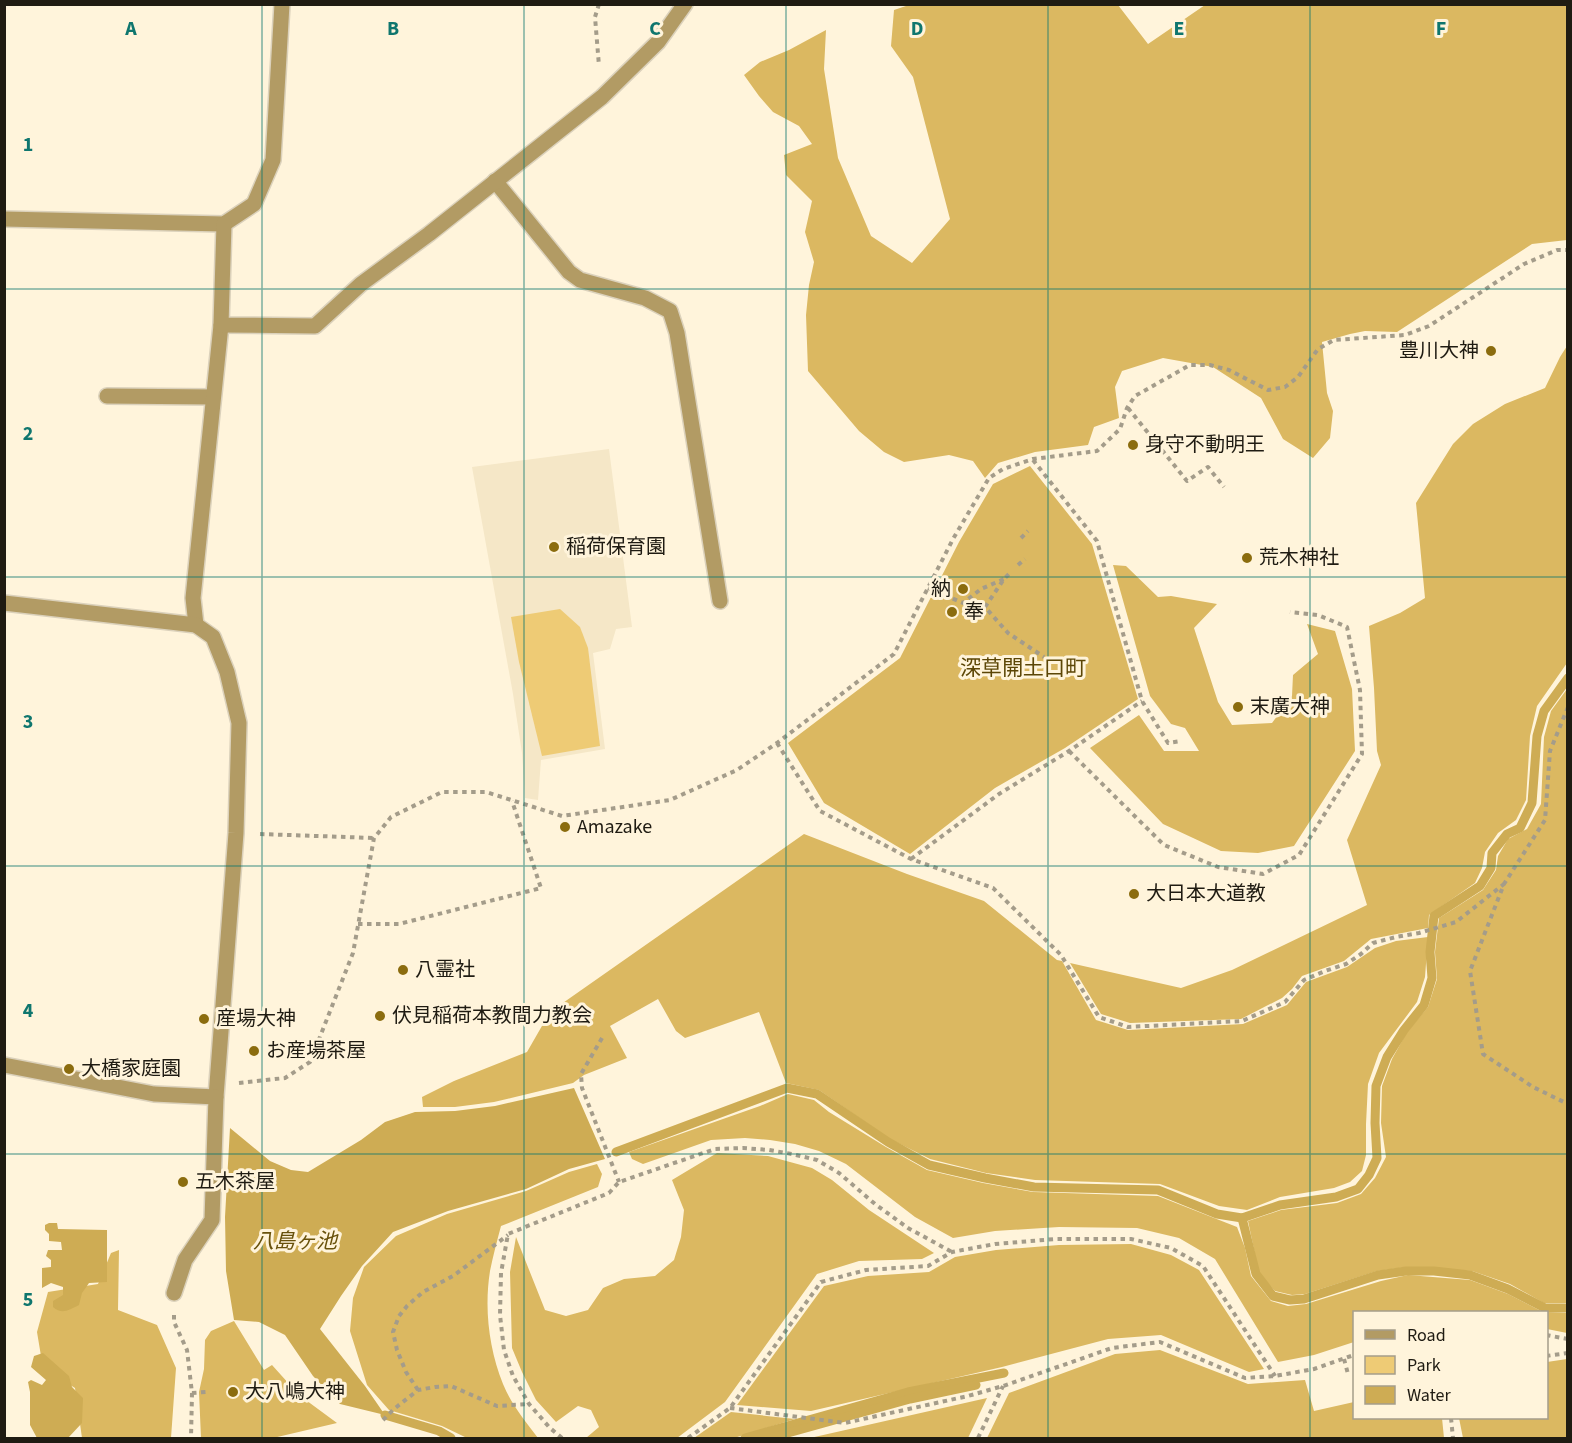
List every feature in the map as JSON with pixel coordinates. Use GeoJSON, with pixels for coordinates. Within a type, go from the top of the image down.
{"type":"FeatureCollection","features":[{"type":"Feature","properties":{"kind":"street"},"geometry":{"type":"LineString","coordinates":[[4,219],[224,224],[254,204],[273,160],[282,4]]}},
{"type":"Feature","properties":{"kind":"street"},"geometry":{"type":"LineString","coordinates":[[221,325],[315,326],[361,284],[602,97],[658,42],[685,4]]}},
{"type":"Feature","properties":{"kind":"street"},"geometry":{"type":"LineString","coordinates":[[495,181],[569,273],[580,280],[645,298],[670,311],[677,333],[720,601]]}},
{"type":"Feature","properties":{"kind":"street"},"geometry":{"type":"LineString","coordinates":[[196,625],[193,598],[221,325],[224,224]]}},
{"type":"Feature","properties":{"kind":"street"},"geometry":{"type":"LineString","coordinates":[[107,396],[213,398]]}},
{"type":"Feature","properties":{"kind":"street"},"geometry":{"type":"LineString","coordinates":[[4,603],[196,625],[213,637],[227,672],[239,723],[236,833],[216,1097],[212,1220],[185,1260],[174,1293]]}},
{"type":"Feature","properties":{"kind":"street"},"geometry":{"type":"LineString","coordinates":[[5,1066],[154,1094],[216,1097]]}},
{"type":"Feature","properties":{"kind":"path"},"geometry":{"type":"LineString","coordinates":[[599,4],[595,17],[602,97]]}},
{"type":"Feature","properties":{"kind":"path"},"geometry":{"type":"LineString","coordinates":[[216,1097],[234,1084],[285,1078],[310,1062],[353,953],[374,838],[391,818],[442,792],[486,792],[562,816],[670,800],[737,770],[777,743],[894,654],[953,539],[989,478],[1004,469],[1033,459],[1097,451],[1120,429],[1127,408],[1135,396],[1190,365],[1210,365],[1229,370],[1268,390],[1285,387],[1298,377],[1318,350],[1334,340],[1405,335],[1429,326],[1524,264],[1557,250],[1568,250]]}},
{"type":"Feature","properties":{"kind":"path"},"geometry":{"type":"LineString","coordinates":[[1127,408],[1187,481],[1208,467],[1224,487]]}},
{"type":"Feature","properties":{"kind":"path"},"geometry":{"type":"LineString","coordinates":[[1033,459],[1097,541],[1142,701],[1168,743],[1181,741]]}},
{"type":"Feature","properties":{"kind":"path"},"geometry":{"type":"LineString","coordinates":[[1021,538],[1028,531]]}},
{"type":"Feature","properties":{"kind":"path"},"geometry":{"type":"LineString","coordinates":[[1018,565],[1025,559]]}},
{"type":"Feature","properties":{"kind":"path"},"geometry":{"type":"LineString","coordinates":[[985,607],[1009,574]]}},
{"type":"Feature","properties":{"kind":"path"},"geometry":{"type":"LineString","coordinates":[[963,603],[981,589],[1004,579]]}},
{"type":"Feature","properties":{"kind":"path"},"geometry":{"type":"LineString","coordinates":[[928,588],[963,603],[985,607],[1008,633],[1044,657]]}},
{"type":"Feature","properties":{"kind":"path"},"geometry":{"type":"LineString","coordinates":[[1069,751],[1164,845],[1218,867],[1263,874],[1299,855],[1362,754],[1360,690],[1347,627],[1318,615],[1290,612]]}},
{"type":"Feature","properties":{"kind":"path"},"geometry":{"type":"LineString","coordinates":[[911,859],[999,794],[1069,751],[1142,701]]}},
{"type":"Feature","properties":{"kind":"path"},"geometry":{"type":"LineString","coordinates":[[1568,706],[1550,751],[1545,820],[1504,884],[1470,971],[1483,1053],[1533,1087],[1568,1104]]}},
{"type":"Feature","properties":{"kind":"path"},"geometry":{"type":"LineString","coordinates":[[777,743],[820,811],[911,859],[993,888],[1061,955],[1099,1017],[1128,1027],[1242,1021],[1285,1002],[1304,980],[1346,964],[1373,943],[1456,922],[1504,884]]}},
{"type":"Feature","properties":{"kind":"path"},"geometry":{"type":"LineString","coordinates":[[358,924],[399,924],[541,888],[512,801]]}},
{"type":"Feature","properties":{"kind":"path"},"geometry":{"type":"LineString","coordinates":[[236,833],[374,838]]}},
{"type":"Feature","properties":{"kind":"path"},"geometry":{"type":"LineString","coordinates":[[602,1038],[581,1074],[582,1088],[619,1182]]}},
{"type":"Feature","properties":{"kind":"path"},"geometry":{"type":"LineString","coordinates":[[418,1390],[406,1372],[393,1332],[399,1316],[423,1292],[453,1276],[508,1234],[609,1193],[619,1182],[715,1149],[769,1150],[817,1160],[839,1173],[875,1204],[908,1228],[952,1252]]}},
{"type":"Feature","properties":{"kind":"path"},"geometry":{"type":"LineString","coordinates":[[508,1234],[501,1273],[500,1315],[504,1350],[513,1376],[529,1404],[562,1438]]}},
{"type":"Feature","properties":{"kind":"path"},"geometry":{"type":"LineString","coordinates":[[688,1438],[730,1408],[821,1282],[866,1270],[928,1266],[952,1252],[995,1244],[1056,1239],[1131,1239],[1171,1248],[1203,1266],[1275,1376]]}},
{"type":"Feature","properties":{"kind":"path"},"geometry":{"type":"LineString","coordinates":[[174,1293],[174,1322],[187,1350],[192,1393],[191,1438]]}},
{"type":"Feature","properties":{"kind":"path"},"geometry":{"type":"LineString","coordinates":[[1548,1335],[1568,1339]]}},
{"type":"Feature","properties":{"kind":"path"},"geometry":{"type":"LineString","coordinates":[[730,1408],[845,1423],[968,1396],[1112,1348],[1160,1342],[1245,1378],[1314,1370],[1353,1355]]}},
{"type":"Feature","properties":{"kind":"path"},"geometry":{"type":"LineString","coordinates":[[1548,1356],[1568,1353]]}},
{"type":"Feature","properties":{"kind":"path"},"geometry":{"type":"LineString","coordinates":[[1344,1359],[1348,1374]]}},
{"type":"Feature","properties":{"kind":"path"},"geometry":{"type":"LineString","coordinates":[[383,1420],[418,1390],[451,1386],[497,1406],[529,1404]]}},
{"type":"Feature","properties":{"kind":"path"},"geometry":{"type":"LineString","coordinates":[[978,1438],[1003,1386]]}},
{"type":"Feature","properties":{"kind":"path"},"geometry":{"type":"LineString","coordinates":[[192,1393],[206,1392]]}},
{"type":"Feature","properties":{"kind":"path"},"geometry":{"type":"LineString","coordinates":[[1450,1419],[1453,1438]]}},
{"type":"Feature","properties":{"kind":"shaded area"},"geometry":{"type":"Polygon","coordinates":[[[909,5],[1118,5],[1148,44],[1205,5],[1567,5],[1567,240],[1532,244],[1397,332],[1365,331],[1322,342],[1327,393],[1333,411],[1330,438],[1313,458],[1283,439],[1261,398],[1213,367],[1163,358],[1122,371],[1115,387],[1119,418],[1094,427],[1088,445],[1035,452],[998,463],[985,478],[973,461],[949,455],[904,462],[884,452],[859,431],[808,371],[806,315],[814,262],[805,232],[812,201],[786,175],[784,155],[812,144],[799,126],[773,112],[744,75],[760,62],[789,50],[826,30],[824,69],[838,158],[871,236],[912,263],[950,219],[913,77],[891,46],[894,10],[909,5]]]}},
{"type":"Feature","properties":{"kind":"shaded area"},"geometry":{"type":"Polygon","coordinates":[[[1567,346],[1567,663],[1537,706],[1530,736],[1526,800],[1516,820],[1498,833],[1485,852],[1482,868],[1475,883],[1429,915],[1428,928],[1371,939],[1344,961],[1302,976],[1282,998],[1241,1019],[1130,1023],[1101,1014],[1070,963],[1181,988],[1232,970],[1367,905],[1347,840],[1381,765],[1377,751],[1369,626],[1400,613],[1425,598],[1416,503],[1453,444],[1473,424],[1505,404],[1545,388],[1567,346]]]}},
{"type":"Feature","properties":{"kind":"shaded area","name":"稲荷保育園"},"geometry":{"type":"Polygon","coordinates":[[[609,449],[632,627],[616,629],[610,649],[593,653],[605,749],[541,760],[538,800],[525,798],[522,753],[513,694],[472,467],[609,449]]]}},
{"type":"Feature","properties":{"kind":"shaded area"},"geometry":{"type":"Polygon","coordinates":[[[1030,466],[1092,544],[1138,699],[1065,748],[995,788],[910,854],[824,803],[788,743],[900,658],[959,542],[993,484],[1030,466]]]}},
{"type":"Feature","properties":{"kind":"shaded area"},"geometry":{"type":"Polygon","coordinates":[[[1113,565],[1126,566],[1158,597],[1171,596],[1217,604],[1194,628],[1218,702],[1232,725],[1272,723],[1292,696],[1293,675],[1318,654],[1307,624],[1335,631],[1352,689],[1355,751],[1294,846],[1258,853],[1221,851],[1163,824],[1090,748],[1139,715],[1164,751],[1199,751],[1185,728],[1171,724],[1150,696],[1113,565]]]}},
{"type":"Feature","properties":{"kind":"shaded area"},"geometry":{"type":"Polygon","coordinates":[[[1567,689],[1567,1303],[1544,1303],[1510,1284],[1472,1271],[1406,1267],[1377,1271],[1305,1294],[1292,1295],[1275,1291],[1259,1273],[1248,1221],[1281,1210],[1337,1203],[1361,1194],[1375,1178],[1386,1157],[1381,1123],[1382,1086],[1392,1059],[1407,1032],[1428,1007],[1437,979],[1435,952],[1439,918],[1483,890],[1496,870],[1498,856],[1508,839],[1527,829],[1541,804],[1544,737],[1551,711],[1567,689]]]}},
{"type":"Feature","properties":{"kind":"shaded area"},"geometry":{"type":"Polygon","coordinates":[[[804,834],[984,901],[1057,960],[1062,961],[1096,1020],[1128,1030],[1243,1024],[1287,1005],[1306,982],[1347,967],[1375,948],[1396,941],[1428,937],[1425,977],[1417,1002],[1379,1053],[1368,1084],[1366,1155],[1362,1171],[1350,1182],[1334,1188],[1280,1197],[1247,1210],[1219,1206],[1160,1184],[1035,1180],[986,1173],[930,1159],[890,1139],[819,1090],[786,1083],[759,1012],[685,1038],[676,1031],[658,999],[610,1026],[627,1058],[584,1075],[573,1083],[494,1102],[455,1107],[423,1107],[422,1097],[454,1081],[527,1052],[550,1012],[804,834]]]}},
{"type":"Feature","properties":{"kind":"shaded area"},"geometry":{"type":"Polygon","coordinates":[[[788,1094],[814,1100],[829,1112],[927,1170],[983,1183],[1033,1192],[1158,1196],[1237,1227],[1245,1248],[1251,1276],[1271,1301],[1288,1306],[1306,1304],[1408,1275],[1470,1280],[1508,1294],[1541,1311],[1353,1311],[1353,1342],[1314,1355],[1278,1362],[1215,1259],[1179,1238],[1137,1228],[1059,1227],[995,1231],[953,1238],[915,1217],[846,1164],[819,1151],[795,1144],[745,1138],[711,1140],[643,1164],[632,1159],[629,1152],[788,1094]]]}},
{"type":"Feature","properties":{"kind":"shaded area"},"geometry":{"type":"Polygon","coordinates":[[[717,1153],[768,1156],[812,1168],[832,1180],[869,1210],[934,1253],[922,1259],[859,1261],[817,1274],[725,1402],[677,1438],[586,1438],[599,1427],[591,1410],[578,1406],[556,1422],[536,1400],[512,1348],[510,1272],[516,1237],[545,1310],[566,1316],[588,1310],[603,1288],[624,1279],[655,1276],[674,1260],[681,1237],[684,1210],[672,1180],[717,1153]]]}},
{"type":"Feature","properties":{"kind":"shaded area"},"geometry":{"type":"Polygon","coordinates":[[[597,1164],[602,1174],[598,1187],[501,1226],[491,1265],[488,1314],[494,1357],[510,1398],[538,1438],[467,1438],[442,1426],[389,1410],[367,1385],[350,1331],[353,1298],[364,1267],[396,1236],[447,1214],[526,1191],[569,1172],[597,1164]]]}},
{"type":"Feature","properties":{"kind":"shaded area"},"geometry":{"type":"Polygon","coordinates":[[[1131,1244],[1171,1255],[1199,1270],[1264,1369],[1249,1372],[1161,1335],[1108,1339],[1002,1367],[811,1411],[737,1405],[824,1286],[868,1276],[929,1272],[955,1257],[996,1250],[1059,1245],[1131,1244]]]}},
{"type":"Feature","properties":{"kind":"shaded area"},"geometry":{"type":"Polygon","coordinates":[[[119,1250],[118,1310],[157,1325],[176,1368],[171,1438],[82,1438],[75,1388],[43,1368],[37,1332],[48,1292],[98,1284],[111,1253],[119,1250]]]}},
{"type":"Feature","properties":{"kind":"shaded area"},"geometry":{"type":"Polygon","coordinates":[[[1548,1312],[1567,1313],[1567,1333],[1548,1329],[1548,1312]]]}},
{"type":"Feature","properties":{"kind":"shaded area"},"geometry":{"type":"Polygon","coordinates":[[[234,1321],[264,1370],[272,1365],[299,1395],[337,1423],[273,1438],[201,1438],[199,1392],[204,1369],[205,1340],[211,1331],[234,1321]]]}},
{"type":"Feature","properties":{"kind":"shaded area"},"geometry":{"type":"Polygon","coordinates":[[[1160,1350],[1248,1384],[1305,1380],[1314,1411],[1353,1402],[1353,1419],[1442,1419],[1444,1438],[987,1438],[1009,1393],[1115,1354],[1160,1350]]]}},
{"type":"Feature","properties":{"kind":"shaded area"},"geometry":{"type":"Polygon","coordinates":[[[1567,1359],[1567,1438],[1463,1438],[1459,1419],[1548,1419],[1548,1362],[1567,1359]]]}},
{"type":"Feature","properties":{"kind":"shaded area"},"geometry":{"type":"Polygon","coordinates":[[[987,1398],[968,1438],[810,1438],[987,1398]]]}},
{"type":"Feature","properties":{"kind":"shaded area"},"geometry":{"type":"Polygon","coordinates":[[[731,1412],[795,1419],[734,1438],[694,1438],[731,1412]]]}},
{"type":"Feature","properties":{"kind":"green space"},"geometry":{"type":"Polygon","coordinates":[[[560,609],[580,627],[588,648],[600,746],[542,756],[519,662],[511,617],[560,609]]]}},
{"type":"Feature","properties":{"kind":"water","name":"八島ヶ池"},"geometry":{"type":"Polygon","coordinates":[[[574,1088],[605,1159],[569,1169],[526,1189],[448,1211],[393,1232],[362,1266],[320,1329],[385,1415],[340,1404],[313,1376],[285,1335],[259,1322],[234,1320],[226,1271],[225,1217],[230,1128],[270,1161],[291,1170],[308,1172],[361,1140],[385,1122],[415,1112],[455,1111],[495,1106],[574,1088]]]}},
{"type":"Feature","properties":{"kind":"water"},"geometry":{"type":"Polygon","coordinates":[[[57,1223],[58,1229],[107,1230],[107,1282],[89,1283],[82,1293],[79,1305],[66,1311],[59,1311],[53,1307],[53,1301],[63,1295],[63,1287],[51,1283],[42,1288],[42,1268],[51,1267],[51,1260],[46,1256],[48,1250],[62,1250],[61,1242],[49,1241],[45,1225],[57,1223]]]}},
{"type":"Feature","properties":{"kind":"water"},"geometry":{"type":"Polygon","coordinates":[[[43,1353],[69,1376],[72,1387],[83,1398],[82,1423],[68,1438],[37,1438],[30,1425],[28,1382],[31,1380],[42,1385],[46,1380],[31,1367],[34,1356],[43,1353]]]}},
{"type":"Feature","properties":{"kind":"waterway"},"geometry":{"type":"LineString","coordinates":[[616,1152],[787,1088],[817,1094],[888,1142],[929,1165],[1034,1187],[1158,1190],[1217,1214],[1242,1218],[1280,1205],[1336,1197],[1358,1189],[1369,1175],[1377,1158],[1376,1086],[1387,1057],[1404,1030],[1424,1005],[1432,978],[1430,952],[1434,916],[1480,886],[1491,868],[1492,853],[1507,834],[1520,828],[1532,803],[1537,736],[1544,711],[1568,678]]}},
{"type":"Feature","properties":{"kind":"waterway"},"geometry":{"type":"LineString","coordinates":[[1242,1218],[1256,1274],[1273,1296],[1290,1300],[1304,1299],[1378,1275],[1406,1271],[1434,1271],[1470,1275],[1508,1289],[1545,1308],[1568,1308]]}},
{"type":"Feature","properties":{"kind":"waterway"},"geometry":{"type":"LineString","coordinates":[[745,1438],[908,1392],[1004,1373]]}},
{"type":"Feature","properties":{"kind":"waterway"},"geometry":{"type":"LineString","coordinates":[[770,1438],[910,1399],[976,1385]]}},
{"type":"Feature","properties":{"kind":"waterway"},"geometry":{"type":"LineString","coordinates":[[385,1415],[439,1431],[451,1438]]}},
{"type":"Feature","properties":{"kind":"place","name":"豊川大神"},"geometry":{"type":"Point","coordinates":[1491,351]}},
{"type":"Feature","properties":{"kind":"place","name":"身守不動明王"},"geometry":{"type":"Point","coordinates":[1133,445]}},
{"type":"Feature","properties":{"kind":"place","name":"稲荷保育園"},"geometry":{"type":"Point","coordinates":[554,547]}},
{"type":"Feature","properties":{"kind":"place","name":"荒木神社"},"geometry":{"type":"Point","coordinates":[1247,558]}},
{"type":"Feature","properties":{"kind":"place","name":"納"},"geometry":{"type":"Point","coordinates":[963,589]}},
{"type":"Feature","properties":{"kind":"place","name":"奉"},"geometry":{"type":"Point","coordinates":[952,612]}},
{"type":"Feature","properties":{"kind":"place","name":"末廣大神"},"geometry":{"type":"Point","coordinates":[1238,707]}},
{"type":"Feature","properties":{"kind":"place","name":"Amazake"},"geometry":{"type":"Point","coordinates":[565,827]}},
{"type":"Feature","properties":{"kind":"place","name":"大日本大道教"},"geometry":{"type":"Point","coordinates":[1134,894]}},
{"type":"Feature","properties":{"kind":"place","name":"八霊社"},"geometry":{"type":"Point","coordinates":[403,970]}},
{"type":"Feature","properties":{"kind":"place","name":"伏見稲荷本教間力教会"},"geometry":{"type":"Point","coordinates":[380,1016]}},
{"type":"Feature","properties":{"kind":"place","name":"産場大神"},"geometry":{"type":"Point","coordinates":[204,1019]}},
{"type":"Feature","properties":{"kind":"place","name":"お産場茶屋"},"geometry":{"type":"Point","coordinates":[254,1051]}},
{"type":"Feature","properties":{"kind":"place","name":"大橋家庭園"},"geometry":{"type":"Point","coordinates":[69,1069]}},
{"type":"Feature","properties":{"kind":"place","name":"五木茶屋"},"geometry":{"type":"Point","coordinates":[183,1182]}},
{"type":"Feature","properties":{"kind":"place","name":"大八嶋大神"},"geometry":{"type":"Point","coordinates":[233,1392]}},
{"type":"Feature","properties":{"kind":"district","name":"深草開土口町"},"geometry":{"type":"Point","coordinates":[1023,668]}}]}
